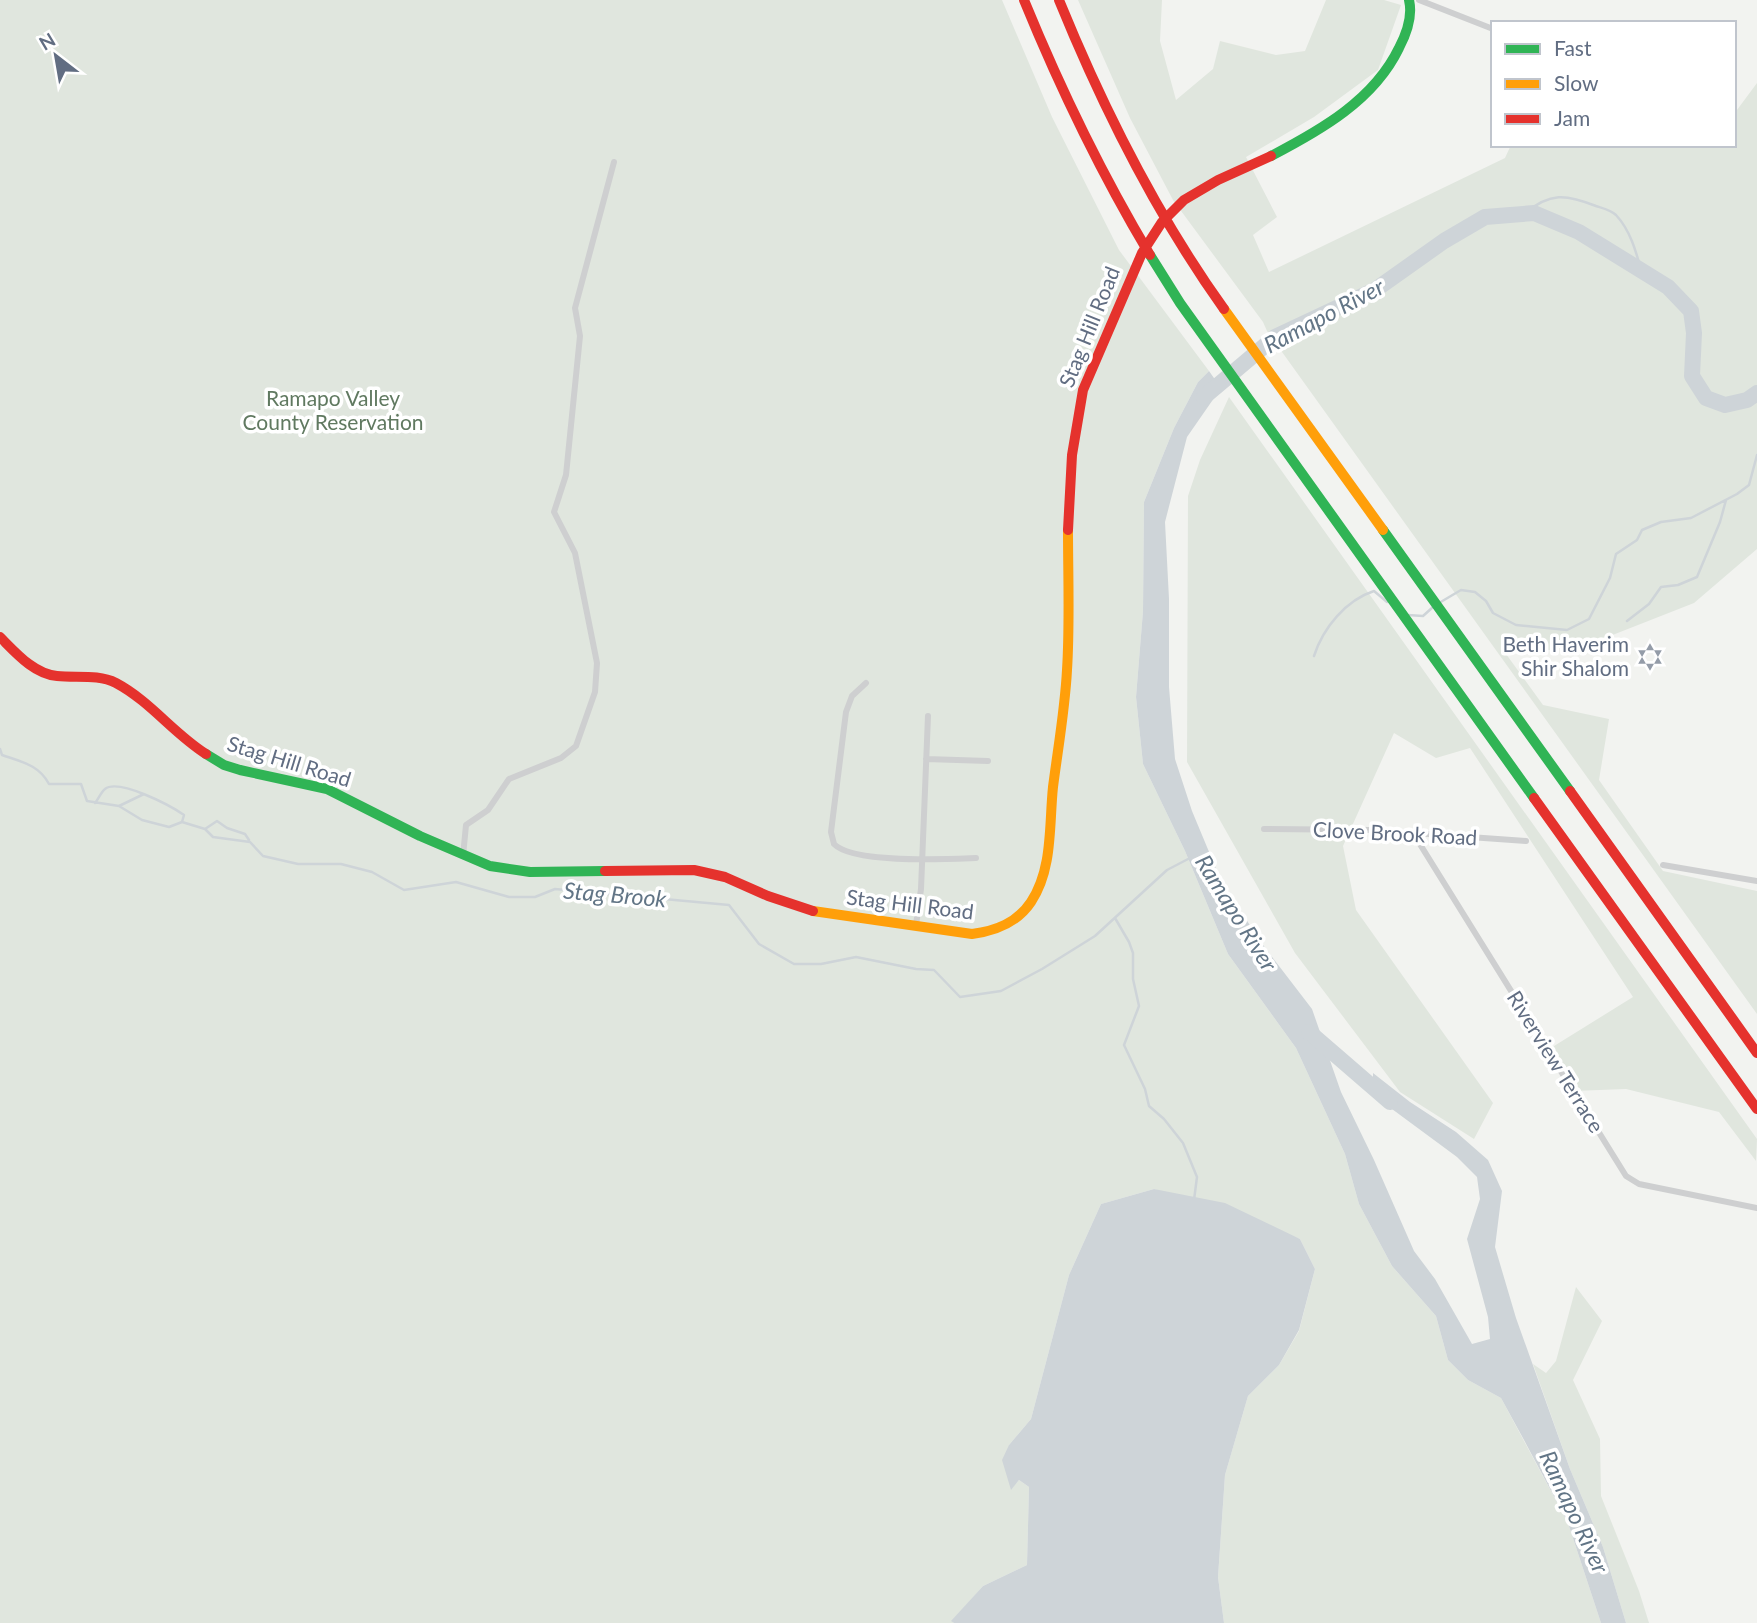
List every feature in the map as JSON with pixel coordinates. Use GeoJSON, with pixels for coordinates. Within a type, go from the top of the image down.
{"type":"FeatureCollection","features":[{"type":"Feature","properties":{"kind":"main road"},"geometry":{"type":"LineString","coordinates":[[1024,0],[1072,111],[1125,212],[1180,303],[1757,1109]]}},
{"type":"Feature","properties":{"kind":"main road"},"geometry":{"type":"LineString","coordinates":[[1061,0],[1081,51],[1147,185],[1175,234],[1225,310],[1757,1053]]}},
{"type":"Feature","properties":{"kind":"main road","name":"Stag Hill Road"},"geometry":{"type":"LineString","coordinates":[[0,637],[23,660],[43,672],[55,676],[97,677],[117,682],[168,721],[197,748],[224,765],[240,771],[327,789],[463,856],[490,866],[530,872],[694,870],[725,877],[768,896],[821,914],[972,934],[990,933],[1022,914],[1040,884],[1062,733],[1066,680],[1070,468],[1075,422],[1084,386],[1149,241],[1172,211],[1199,189],[1299,141],[1331,122],[1382,79],[1395,61],[1405,35],[1410,18],[1409,0]]}},
{"type":"Feature","properties":{"kind":"street"},"geometry":{"type":"LineString","coordinates":[[1419,0],[1491,28]]}},
{"type":"Feature","properties":{"kind":"street"},"geometry":{"type":"LineString","coordinates":[[463,856],[466,825],[488,810],[509,779],[561,758],[576,746],[596,692],[597,663],[575,553],[554,512],[566,475],[580,336],[575,308],[614,162]]}},
{"type":"Feature","properties":{"kind":"street"},"geometry":{"type":"LineString","coordinates":[[866,683],[852,696],[846,712],[832,841],[836,847],[846,852],[922,860],[976,858]]}},
{"type":"Feature","properties":{"kind":"street"},"geometry":{"type":"LineString","coordinates":[[916,925],[922,860],[928,716]]}},
{"type":"Feature","properties":{"kind":"street"},"geometry":{"type":"LineString","coordinates":[[926,759],[988,761]]}},
{"type":"Feature","properties":{"kind":"street","name":"Clove Brook Road"},"geometry":{"type":"LineString","coordinates":[[1264,829],[1371,830],[1526,841]]}},
{"type":"Feature","properties":{"kind":"street","name":"Riverview Terrace"},"geometry":{"type":"LineString","coordinates":[[1413,833],[1626,1176],[1639,1184],[1757,1208]]}},
{"type":"Feature","properties":{"kind":"street"},"geometry":{"type":"LineString","coordinates":[[1663,865],[1757,881]]}},
{"type":"Feature","properties":{"kind":"green space","name":"Ramapo Valley County Reservation"},"geometry":{"type":"Polygon","coordinates":[[[0,0],[1002,0],[1052,117],[1119,250],[1209,371],[1198,382],[1174,428],[1144,502],[1143,611],[1136,697],[1143,764],[1185,851],[1228,954],[1296,1048],[1345,1154],[1359,1204],[1392,1266],[1436,1316],[1448,1360],[1468,1380],[1501,1398],[1568,1523],[1601,1623],[1224,1623],[1218,1577],[1225,1475],[1248,1396],[1279,1365],[1299,1331],[1315,1269],[1300,1239],[1154,1189],[1101,1204],[1069,1275],[1031,1419],[1009,1445],[1011,1489],[1019,1480],[1029,1487],[1027,1565],[983,1586],[952,1621],[954,1623],[0,1623],[0,0]]]}},
{"type":"Feature","properties":{"kind":"green space"},"geometry":{"type":"Polygon","coordinates":[[[1078,0],[1162,0],[1160,41],[1176,100],[1213,69],[1220,41],[1276,55],[1305,51],[1326,0],[1384,0],[1401,5],[1378,70],[1314,117],[1246,157],[1277,217],[1253,235],[1269,272],[1505,158],[1510,147],[1736,147],[1736,111],[1757,83],[1757,549],[1694,603],[1582,647],[1506,654],[1543,705],[1609,719],[1599,780],[1663,871],[1757,891],[1757,1014],[1173,200],[1130,118],[1078,0]]]}},
{"type":"Feature","properties":{"kind":"green space"},"geometry":{"type":"Polygon","coordinates":[[[1229,397],[1757,1139],[1756,1161],[1719,1112],[1626,1089],[1573,1091],[1546,1051],[1633,997],[1470,748],[1436,758],[1394,733],[1343,846],[1356,910],[1493,1103],[1474,1139],[1400,1092],[1295,953],[1187,762],[1188,496],[1200,460],[1229,397]]]}},
{"type":"Feature","properties":{"kind":"green space"},"geometry":{"type":"Polygon","coordinates":[[[1576,1287],[1602,1321],[1573,1380],[1600,1439],[1601,1496],[1649,1623],[1626,1623],[1603,1547],[1570,1469],[1533,1364],[1546,1373],[1556,1361],[1576,1287]]]}},
{"type":"Feature","properties":{"kind":"water"},"geometry":{"type":"Polygon","coordinates":[[[1209,371],[1221,388],[1187,437],[1165,522],[1169,599],[1169,687],[1175,759],[1192,811],[1222,883],[1263,945],[1312,1009],[1341,1092],[1414,1251],[1435,1279],[1472,1344],[1490,1339],[1488,1317],[1467,1239],[1480,1199],[1477,1177],[1457,1157],[1373,1095],[1373,1073],[1410,1102],[1456,1132],[1488,1160],[1502,1191],[1495,1247],[1516,1318],[1570,1469],[1603,1547],[1626,1623],[1601,1623],[1568,1523],[1501,1398],[1468,1380],[1448,1360],[1436,1316],[1392,1266],[1359,1204],[1345,1154],[1296,1048],[1228,954],[1185,851],[1143,764],[1136,697],[1143,611],[1144,502],[1174,428],[1198,382],[1209,371]]]}},
{"type":"Feature","properties":{"kind":"water"},"geometry":{"type":"Polygon","coordinates":[[[1154,1189],[1225,1203],[1300,1239],[1315,1269],[1299,1330],[1279,1365],[1248,1396],[1225,1475],[1218,1577],[1224,1623],[954,1623],[951,1621],[983,1586],[1027,1565],[1029,1487],[1019,1480],[1011,1490],[1002,1460],[1009,1445],[1031,1419],[1069,1275],[1101,1204],[1154,1189]]]}},
{"type":"Feature","properties":{"kind":"waterway"},"geometry":{"type":"LineString","coordinates":[[1524,214],[1542,202],[1558,197],[1576,199],[1609,210],[1616,215],[1629,234],[1641,270]]}},
{"type":"Feature","properties":{"kind":"waterway","name":"Ramapo River"},"geometry":{"type":"LineString","coordinates":[[1204,397],[1275,337],[1375,290],[1444,241],[1485,217],[1534,213],[1579,232],[1668,287],[1691,311],[1694,333],[1692,376],[1706,398],[1725,405],[1747,400],[1757,393]]}},
{"type":"Feature","properties":{"kind":"waterway"},"geometry":{"type":"LineString","coordinates":[[1439,603],[1461,590],[1475,592],[1486,601],[1493,613],[1516,625],[1567,630],[1589,619],[1610,578],[1616,554],[1637,540],[1642,530],[1661,522],[1691,518],[1737,494],[1749,485],[1757,455]]}},
{"type":"Feature","properties":{"kind":"waterway"},"geometry":{"type":"LineString","coordinates":[[1627,621],[1649,604],[1661,587],[1678,585],[1697,577],[1720,522],[1726,500]]}},
{"type":"Feature","properties":{"kind":"waterway"},"geometry":{"type":"LineString","coordinates":[[1314,656],[1323,635],[1337,616],[1354,601],[1374,591],[1387,602]]}},
{"type":"Feature","properties":{"kind":"waterway"},"geometry":{"type":"LineString","coordinates":[[1408,615],[1423,616],[1433,607]]}},
{"type":"Feature","properties":{"kind":"waterway","name":"Stag Brook"},"geometry":{"type":"LineString","coordinates":[[0,749],[2,755],[35,768],[49,784],[81,784],[87,801],[119,806],[142,820],[169,827],[182,822],[205,829],[213,837],[250,842],[263,856],[298,864],[341,864],[372,872],[404,890],[456,882],[509,897],[535,897],[555,889],[729,905],[759,944],[794,964],[821,964],[856,957],[934,970],[960,997],[1001,991],[1042,969],[1095,936],[1167,870],[1190,858]]}},
{"type":"Feature","properties":{"kind":"waterway"},"geometry":{"type":"LineString","coordinates":[[95,803],[105,789],[121,787],[157,800],[184,815],[182,822]]}},
{"type":"Feature","properties":{"kind":"waterway"},"geometry":{"type":"LineString","coordinates":[[119,806],[144,794]]}},
{"type":"Feature","properties":{"kind":"waterway"},"geometry":{"type":"LineString","coordinates":[[205,829],[217,821],[227,828],[245,834],[249,840]]}},
{"type":"Feature","properties":{"kind":"waterway"},"geometry":{"type":"LineString","coordinates":[[1115,918],[1133,953],[1133,979],[1139,1006],[1124,1045],[1145,1089],[1149,1106],[1164,1119],[1183,1143],[1197,1177],[1194,1200]]}},
{"type":"Feature","properties":{"kind":"waterway","name":"Ramapo River"},"geometry":{"type":"LineString","coordinates":[[1309,1032],[1390,1102]]}},
{"type":"Feature","properties":{"kind":"traffic: fast"},"geometry":{"type":"LineString","coordinates":[[1271,156],[1327,124],[1361,98],[1375,83],[1388,67],[1404,37],[1410,19],[1409,0]]}},
{"type":"Feature","properties":{"kind":"traffic: fast"},"geometry":{"type":"LineString","coordinates":[[1150,255],[1180,303],[1534,798]]}},
{"type":"Feature","properties":{"kind":"traffic: fast"},"geometry":{"type":"LineString","coordinates":[[1383,530],[1570,791]]}},
{"type":"Feature","properties":{"kind":"traffic: fast"},"geometry":{"type":"LineString","coordinates":[[206,754],[224,765],[240,770],[327,789],[420,836],[490,866],[530,872],[605,871]]}},
{"type":"Feature","properties":{"kind":"traffic: slow"},"geometry":{"type":"LineString","coordinates":[[1224,309],[1383,530]]}},
{"type":"Feature","properties":{"kind":"traffic: slow"},"geometry":{"type":"LineString","coordinates":[[813,911],[972,934],[989,931],[1013,921],[1031,902],[1047,861],[1053,787],[1065,699],[1068,530]]}},
{"type":"Feature","properties":{"kind":"traffic: jam"},"geometry":{"type":"LineString","coordinates":[[1024,0],[1082,130],[1150,255]]}},
{"type":"Feature","properties":{"kind":"traffic: jam"},"geometry":{"type":"LineString","coordinates":[[1059,0],[1133,159],[1176,236],[1224,309]]}},
{"type":"Feature","properties":{"kind":"traffic: jam"},"geometry":{"type":"LineString","coordinates":[[1068,530],[1072,455],[1083,390],[1142,253],[1162,222],[1184,200],[1218,180],[1271,156]]}},
{"type":"Feature","properties":{"kind":"traffic: jam"},"geometry":{"type":"LineString","coordinates":[[0,637],[26,662],[41,671],[57,676],[102,678],[116,683],[140,699],[206,754]]}},
{"type":"Feature","properties":{"kind":"traffic: jam"},"geometry":{"type":"LineString","coordinates":[[1570,791],[1757,1053]]}},
{"type":"Feature","properties":{"kind":"traffic: jam"},"geometry":{"type":"LineString","coordinates":[[1534,798],[1757,1109]]}},
{"type":"Feature","properties":{"kind":"traffic: jam"},"geometry":{"type":"LineString","coordinates":[[605,871],[694,870],[725,877],[768,896],[813,911]]}},
{"type":"Feature","properties":{"kind":"place","name":"Beth Haverim Shir Shalom"},"geometry":{"type":"Point","coordinates":[1650,657]}}]}
